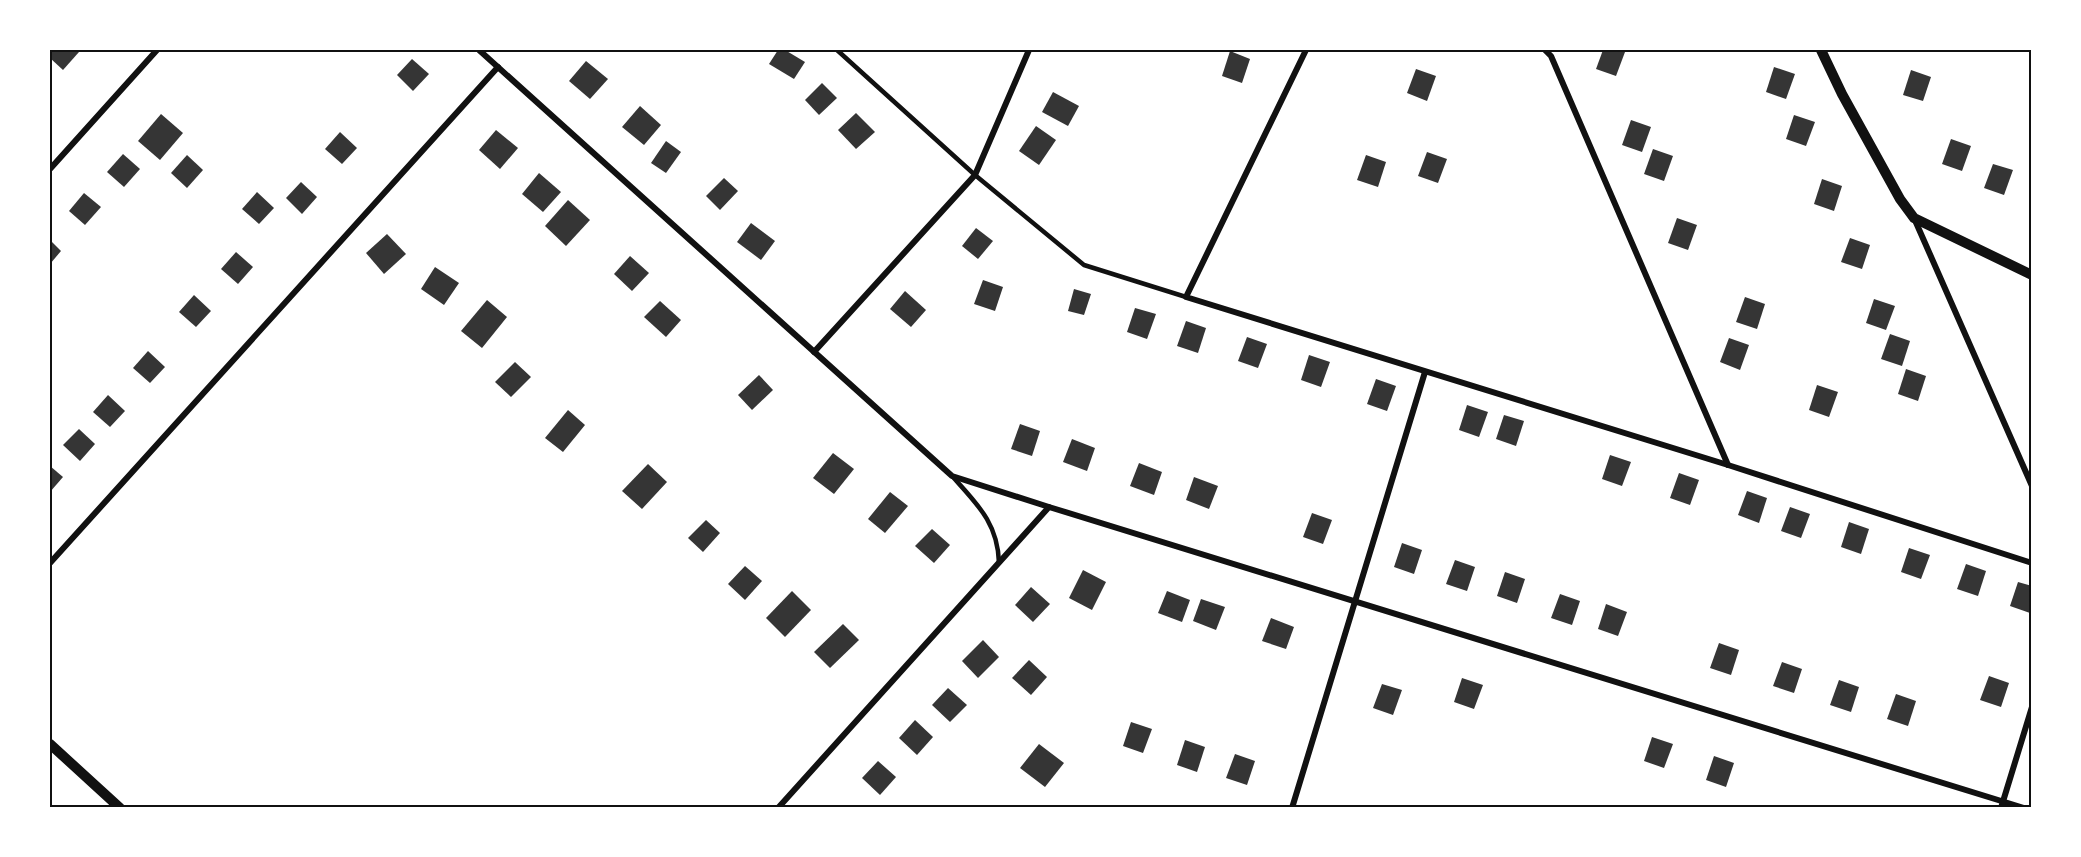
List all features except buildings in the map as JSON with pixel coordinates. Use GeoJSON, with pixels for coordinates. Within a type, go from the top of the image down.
{"type":"FeatureCollection","features":[{"type":"Feature","properties":{"kind":"street"},"geometry":{"type":"LineString","coordinates":[[50,169],[158,50]]}},
{"type":"Feature","properties":{"kind":"street"},"geometry":{"type":"LineString","coordinates":[[479,50],[952,476],[2002,804],[2024,807]]}},
{"type":"Feature","properties":{"kind":"street"},"geometry":{"type":"LineString","coordinates":[[814,352],[975,175],[1029,50]]}},
{"type":"Feature","properties":{"kind":"street"},"geometry":{"type":"LineString","coordinates":[[1306,50],[1186,297],[1728,465],[2031,562]]}},
{"type":"Feature","properties":{"kind":"street"},"geometry":{"type":"LineString","coordinates":[[1545,50],[1551,56],[1728,465]]}},
{"type":"Feature","properties":{"kind":"street"},"geometry":{"type":"LineString","coordinates":[[1821,50],[1842,94],[1900,199],[1914,219],[2031,486]]}},
{"type":"Feature","properties":{"kind":"street"},"geometry":{"type":"LineString","coordinates":[[50,563],[498,67]]}},
{"type":"Feature","properties":{"kind":"street"},"geometry":{"type":"LineString","coordinates":[[1914,219],[2031,275]]}},
{"type":"Feature","properties":{"kind":"street"},"geometry":{"type":"LineString","coordinates":[[1292,807],[1425,372]]}},
{"type":"Feature","properties":{"kind":"street"},"geometry":{"type":"LineString","coordinates":[[778,807],[1049,507]]}},
{"type":"Feature","properties":{"kind":"street"},"geometry":{"type":"LineString","coordinates":[[2002,804],[2031,707]]}},
{"type":"Feature","properties":{"kind":"street"},"geometry":{"type":"LineString","coordinates":[[50,744],[120,807]]}},
{"type":"Feature","properties":{"kind":"lane"},"geometry":{"type":"LineString","coordinates":[[837,50],[975,175],[1084,265],[1186,297]]}},
{"type":"Feature","properties":{"kind":"lane"},"geometry":{"type":"LineString","coordinates":[[952,476],[982,510],[994,532],[999,546],[999,563]]}}]}
